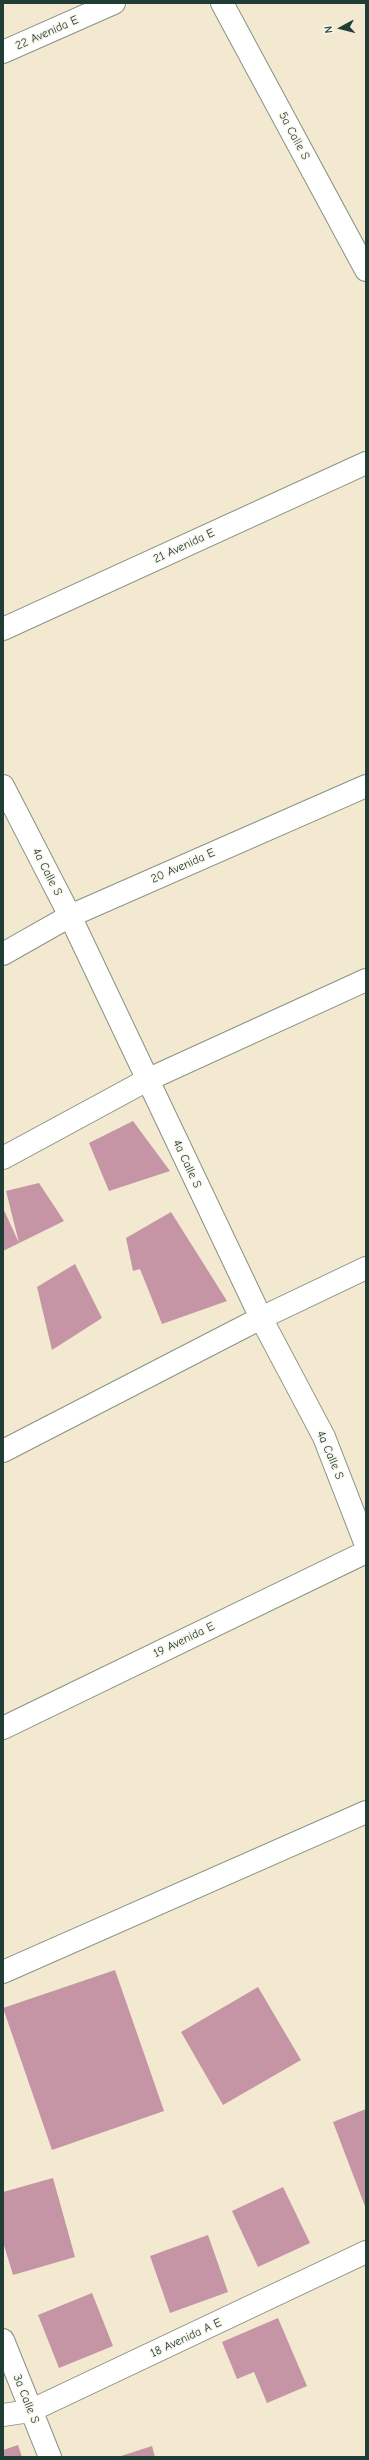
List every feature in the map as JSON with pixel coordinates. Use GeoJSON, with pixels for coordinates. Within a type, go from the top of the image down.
{"type":"FeatureCollection","features":[{"type":"Feature","properties":{"kind":"street","name":"22 Avenida E"},"geometry":{"type":"LineString","coordinates":[[3,52],[114,3]]}},
{"type":"Feature","properties":{"kind":"street","name":"5a Calle S"},"geometry":{"type":"LineString","coordinates":[[222,3],[366,270]]}},
{"type":"Feature","properties":{"kind":"street","name":"21 Avenida E"},"geometry":{"type":"LineString","coordinates":[[3,629],[366,463]]}},
{"type":"Feature","properties":{"kind":"street","name":"4a Calle S"},"geometry":{"type":"LineString","coordinates":[[3,786],[70,916],[260,1318],[324,1437],[366,1545]]}},
{"type":"Feature","properties":{"kind":"street","name":"20 Avenida E"},"geometry":{"type":"LineString","coordinates":[[3,954],[70,916],[366,786]]}},
{"type":"Feature","properties":{"kind":"street"},"geometry":{"type":"LineString","coordinates":[[3,1158],[147,1080],[366,980]]}},
{"type":"Feature","properties":{"kind":"street"},"geometry":{"type":"LineString","coordinates":[[3,1451],[260,1318],[366,1268]]}},
{"type":"Feature","properties":{"kind":"street","name":"19 Avenida E"},"geometry":{"type":"LineString","coordinates":[[3,1728],[366,1552]]}},
{"type":"Feature","properties":{"kind":"street"},"geometry":{"type":"LineString","coordinates":[[3,1972],[366,1812]]}},
{"type":"Feature","properties":{"kind":"street","name":"18 Avenida A E"},"geometry":{"type":"LineString","coordinates":[[3,2416],[30,2411],[366,2252]]}},
{"type":"Feature","properties":{"kind":"street","name":"3a Calle S"},"geometry":{"type":"LineString","coordinates":[[3,2340],[30,2411],[50,2457]]}},
{"type":"Feature","properties":{"kind":"building"},"geometry":{"type":"Polygon","coordinates":[[[133,1121],[170,1171],[109,1191],[89,1143],[133,1121]]]}},
{"type":"Feature","properties":{"kind":"building"},"geometry":{"type":"Polygon","coordinates":[[[39,1183],[64,1221],[3,1251],[3,1208],[19,1243],[6,1191],[39,1183]]]}},
{"type":"Feature","properties":{"kind":"building"},"geometry":{"type":"Polygon","coordinates":[[[171,1212],[227,1301],[162,1324],[140,1269],[133,1271],[126,1238],[171,1212]]]}},
{"type":"Feature","properties":{"kind":"building"},"geometry":{"type":"Polygon","coordinates":[[[75,1264],[102,1318],[52,1350],[37,1287],[75,1264]]]}},
{"type":"Feature","properties":{"kind":"building"},"geometry":{"type":"Polygon","coordinates":[[[115,1970],[164,2111],[52,2150],[3,2008],[115,1970]]]}},
{"type":"Feature","properties":{"kind":"building"},"geometry":{"type":"Polygon","coordinates":[[[258,1987],[301,2060],[223,2105],[181,2032],[258,1987]]]}},
{"type":"Feature","properties":{"kind":"building"},"geometry":{"type":"Polygon","coordinates":[[[366,2109],[366,2209],[333,2122],[366,2109]]]}},
{"type":"Feature","properties":{"kind":"building"},"geometry":{"type":"Polygon","coordinates":[[[53,2178],[75,2257],[13,2275],[3,2242],[3,2192],[53,2178]]]}},
{"type":"Feature","properties":{"kind":"building"},"geometry":{"type":"Polygon","coordinates":[[[283,2187],[310,2243],[258,2267],[232,2211],[283,2187]]]}},
{"type":"Feature","properties":{"kind":"building"},"geometry":{"type":"Polygon","coordinates":[[[208,2235],[228,2292],[170,2313],[150,2256],[208,2235]]]}},
{"type":"Feature","properties":{"kind":"building"},"geometry":{"type":"Polygon","coordinates":[[[92,2293],[113,2346],[59,2368],[38,2315],[92,2293]]]}},
{"type":"Feature","properties":{"kind":"building"},"geometry":{"type":"Polygon","coordinates":[[[278,2318],[307,2386],[267,2403],[254,2372],[237,2379],[222,2342],[278,2318]]]}},
{"type":"Feature","properties":{"kind":"building"},"geometry":{"type":"Polygon","coordinates":[[[18,2445],[22,2457],[3,2457],[3,2450],[18,2445]]]}},
{"type":"Feature","properties":{"kind":"building"},"geometry":{"type":"Polygon","coordinates":[[[152,2446],[155,2457],[118,2457],[152,2446]]]}}]}
